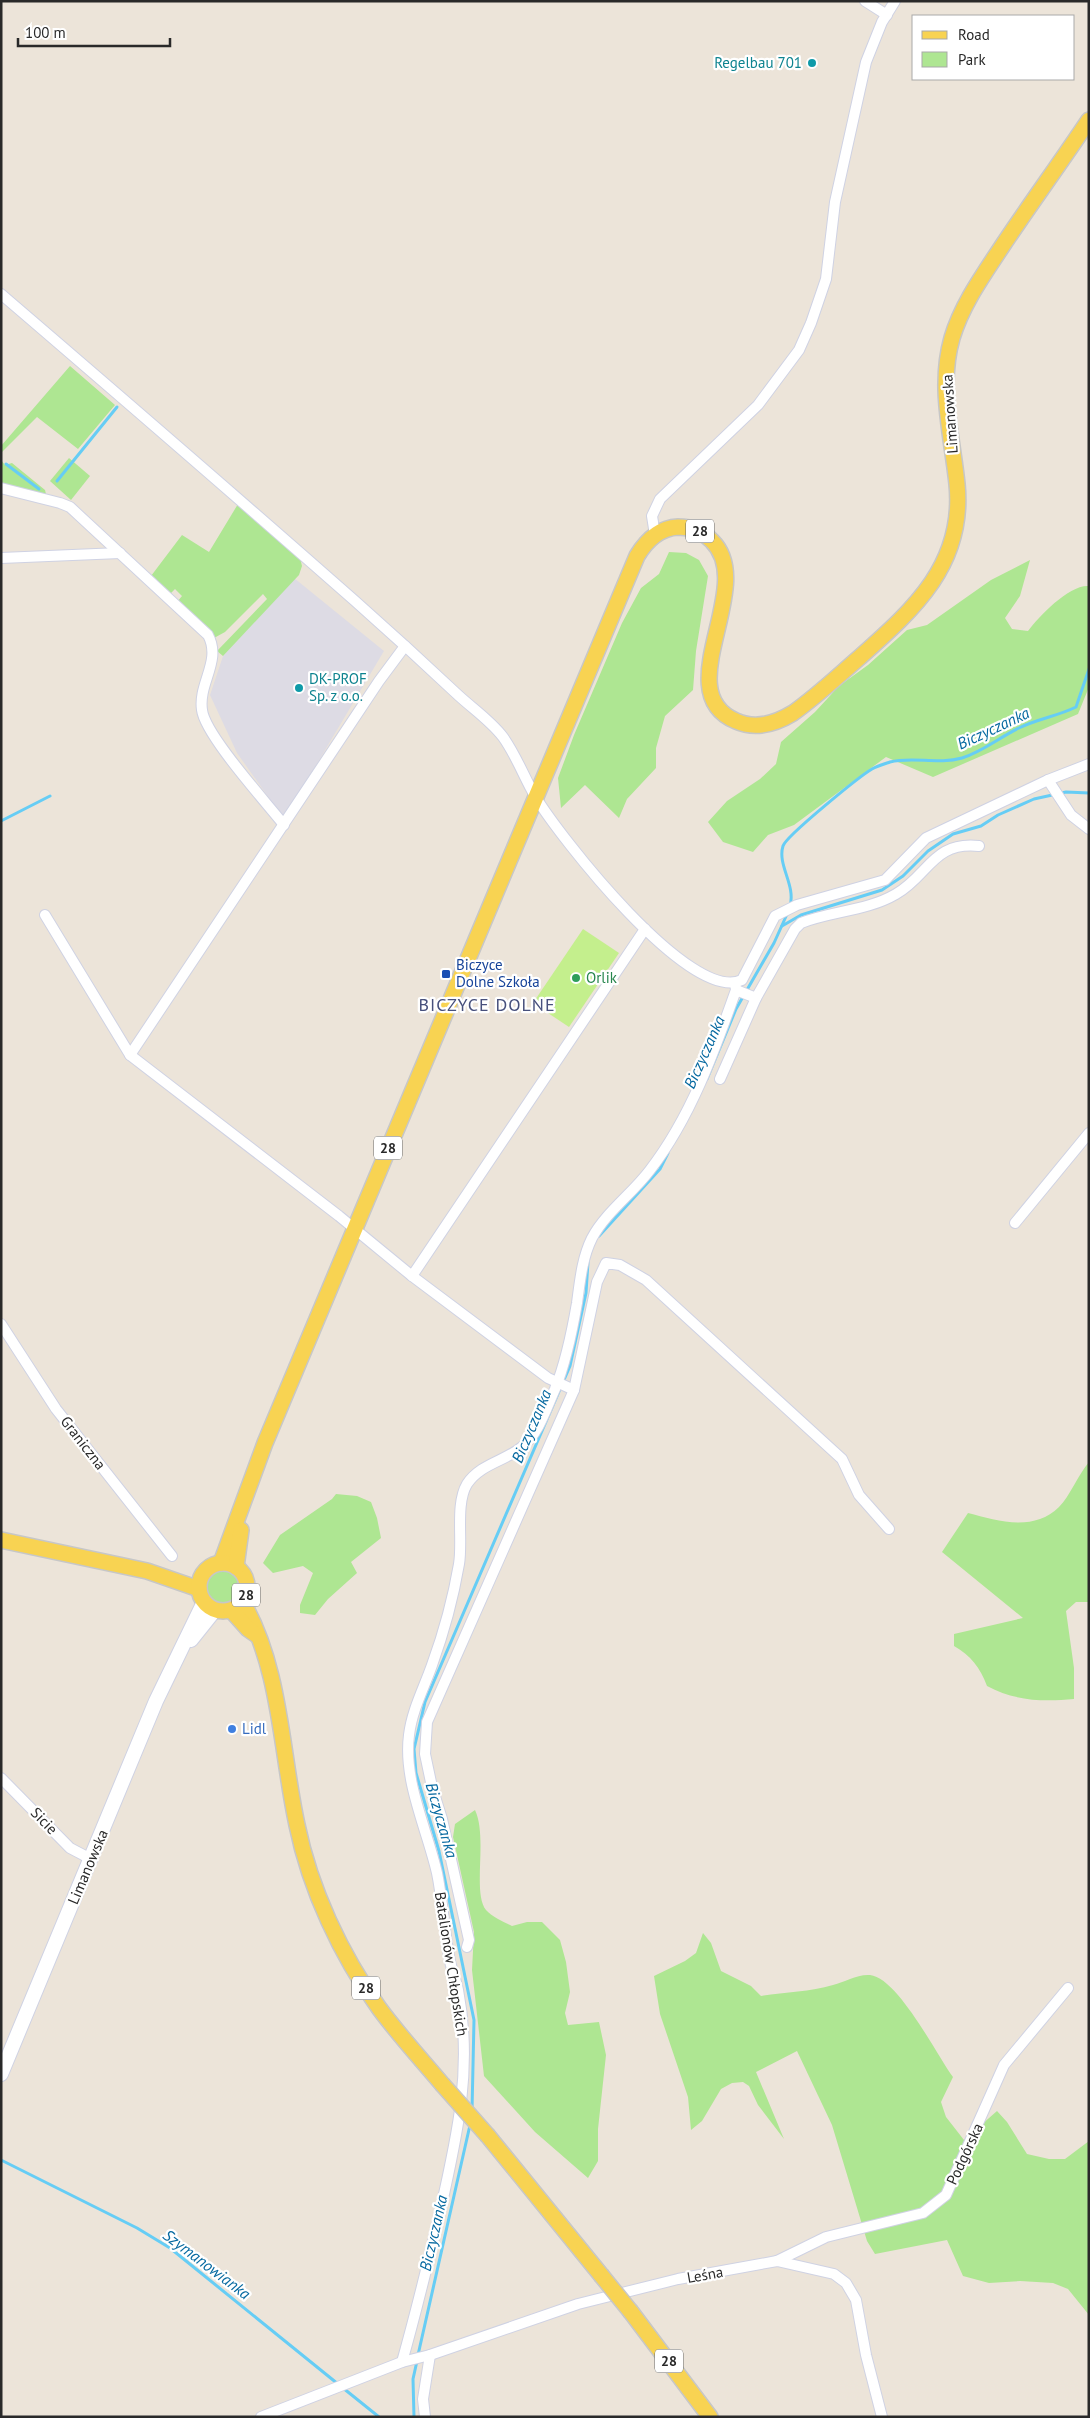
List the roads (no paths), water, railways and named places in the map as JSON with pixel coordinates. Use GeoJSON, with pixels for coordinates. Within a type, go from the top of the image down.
{"type":"FeatureCollection","features":[{"type":"Feature","properties":{"kind":"main road","name":"Limanowska"},"geometry":{"type":"LineString","coordinates":[[655,535],[676,527],[696,530],[713,542],[724,558],[727,574],[726,586],[712,653],[710,677],[714,701],[728,717],[752,726],[777,722],[801,708],[917,604],[938,575],[948,555],[953,538],[958,499],[946,392],[948,354],[952,337],[977,286],[1089,120]]}},
{"type":"Feature","properties":{"kind":"main road","name":"28"},"geometry":{"type":"LineString","coordinates":[[237,1606],[247,1592],[246,1581],[228,1565],[244,1501],[255,1468],[628,573],[641,550],[655,535]]}},
{"type":"Feature","properties":{"kind":"main road"},"geometry":{"type":"LineString","coordinates":[[1,1540],[147,1571],[205,1594],[210,1567],[228,1565]]}},
{"type":"Feature","properties":{"kind":"main road","name":"Limanowska"},"geometry":{"type":"LineString","coordinates":[[1,2074],[175,1660],[205,1594]]}},
{"type":"Feature","properties":{"kind":"main road","name":"28"},"geometry":{"type":"LineString","coordinates":[[205,1594],[237,1606],[248,1630],[258,1636],[271,1678],[297,1828],[312,1878],[336,1933],[358,1975],[396,2029],[488,2136],[601,2274],[710,2417]]}},
{"type":"Feature","properties":{"kind":"street"},"geometry":{"type":"LineString","coordinates":[[865,1],[887,16]]}},
{"type":"Feature","properties":{"kind":"street"},"geometry":{"type":"LineString","coordinates":[[655,535],[652,516],[660,499],[771,391],[799,350],[826,280],[836,202],[866,62],[895,1]]}},
{"type":"Feature","properties":{"kind":"street"},"geometry":{"type":"LineString","coordinates":[[1,294],[221,482],[405,646],[504,738],[535,796],[605,889],[645,929],[689,967],[744,991]]}},
{"type":"Feature","properties":{"kind":"street"},"geometry":{"type":"LineString","coordinates":[[1,488],[66,505],[208,635],[213,648],[213,661],[202,696],[202,710],[207,726],[284,825]]}},
{"type":"Feature","properties":{"kind":"street"},"geometry":{"type":"LineString","coordinates":[[1,558],[120,553]]}},
{"type":"Feature","properties":{"kind":"street"},"geometry":{"type":"LineString","coordinates":[[130,1055],[379,681],[405,646]]}},
{"type":"Feature","properties":{"kind":"street"},"geometry":{"type":"LineString","coordinates":[[744,991],[742,980],[775,916],[793,907],[885,880],[926,838],[1048,780],[1089,764]]}},
{"type":"Feature","properties":{"kind":"street"},"geometry":{"type":"LineString","coordinates":[[1048,780],[1071,815],[1089,829]]}},
{"type":"Feature","properties":{"kind":"street"},"geometry":{"type":"LineString","coordinates":[[720,1079],[744,991],[801,923],[856,910],[897,894],[944,850],[964,845],[979,846]]}},
{"type":"Feature","properties":{"kind":"street"},"geometry":{"type":"LineString","coordinates":[[885,880],[897,894]]}},
{"type":"Feature","properties":{"kind":"street"},"geometry":{"type":"LineString","coordinates":[[45,915],[130,1055],[412,1276],[557,1384],[574,1390]]}},
{"type":"Feature","properties":{"kind":"street"},"geometry":{"type":"LineString","coordinates":[[412,1276],[645,929]]}},
{"type":"Feature","properties":{"kind":"street","name":"Batalionów Chłopskich"},"geometry":{"type":"LineString","coordinates":[[405,2361],[456,2146],[464,2078],[462,2023],[458,1988],[450,1963],[437,1874],[411,1778],[409,1737],[414,1711],[444,1631],[457,1578],[460,1557],[462,1495],[469,1481],[478,1472],[521,1448],[539,1426],[557,1384],[571,1334],[583,1265],[592,1239],[603,1221],[650,1170],[679,1124],[710,1065],[744,991]]}},
{"type":"Feature","properties":{"kind":"street"},"geometry":{"type":"LineString","coordinates":[[1015,1223],[1089,1133]]}},
{"type":"Feature","properties":{"kind":"street"},"geometry":{"type":"LineString","coordinates":[[467,1948],[469,1940],[442,1819],[432,1787],[425,1754],[427,1722],[574,1390],[597,1282],[606,1263],[620,1264],[646,1280],[842,1458],[859,1494],[889,1529]]}},
{"type":"Feature","properties":{"kind":"street","name":"Graniczna"},"geometry":{"type":"LineString","coordinates":[[1,1324],[56,1409],[172,1556]]}},
{"type":"Feature","properties":{"kind":"street","name":"Sicie"},"geometry":{"type":"LineString","coordinates":[[1,1778],[70,1848],[91,1859]]}},
{"type":"Feature","properties":{"kind":"street","name":"Podgórska"},"geometry":{"type":"LineString","coordinates":[[777,2261],[826,2238],[923,2213],[946,2195],[1004,2065],[1068,1988]]}},
{"type":"Feature","properties":{"kind":"street","name":"Leśna"},"geometry":{"type":"LineString","coordinates":[[430,2355],[578,2304],[678,2279],[777,2261],[834,2274],[846,2283],[856,2300],[866,2355],[882,2417]]}},
{"type":"Feature","properties":{"kind":"street"},"geometry":{"type":"LineString","coordinates":[[261,2417],[405,2361],[430,2355],[423,2399],[425,2417]]}},
{"type":"Feature","properties":{"kind":"waterway"},"geometry":{"type":"LineString","coordinates":[[57,481],[117,407]]}},
{"type":"Feature","properties":{"kind":"waterway"},"geometry":{"type":"LineString","coordinates":[[6,464],[39,489]]}},
{"type":"Feature","properties":{"kind":"waterway","name":"Biczyczanka"},"geometry":{"type":"LineString","coordinates":[[790,906],[791,890],[782,860],[783,846],[809,819],[853,783],[872,769],[890,762],[899,760],[944,761],[962,758],[977,752],[1026,725],[1076,707],[1089,669]]}},
{"type":"Feature","properties":{"kind":"waterway"},"geometry":{"type":"LineString","coordinates":[[782,926],[801,915],[882,890],[903,876],[928,851],[953,834],[981,826],[998,815],[1034,799],[1066,792],[1089,793]]}},
{"type":"Feature","properties":{"kind":"waterway"},"geometry":{"type":"LineString","coordinates":[[1,821],[50,796]]}},
{"type":"Feature","properties":{"kind":"waterway","name":"Biczyczanka"},"geometry":{"type":"LineString","coordinates":[[707,1079],[736,1009],[774,943],[788,912]]}},
{"type":"Feature","properties":{"kind":"waterway","name":"Biczyczanka"},"geometry":{"type":"LineString","coordinates":[[599,1236],[660,1169],[668,1153]]}},
{"type":"Feature","properties":{"kind":"waterway","name":"Biczyczanka"},"geometry":{"type":"LineString","coordinates":[[472,2111],[474,2020],[439,1851],[416,1773],[414,1749],[425,1702],[570,1366],[586,1293],[588,1262]]}},
{"type":"Feature","properties":{"kind":"waterway","name":"Biczyczanka"},"geometry":{"type":"LineString","coordinates":[[418,2355],[470,2125]]}},
{"type":"Feature","properties":{"kind":"waterway","name":"Szymanowianka"},"geometry":{"type":"LineString","coordinates":[[1,2160],[137,2228],[170,2248],[338,2384]]}},
{"type":"Feature","properties":{"kind":"waterway","name":"Biczyczanka"},"geometry":{"type":"LineString","coordinates":[[414,2417],[413,2379],[417,2361]]}},
{"type":"Feature","properties":{"kind":"waterway","name":"Szymanowianka"},"geometry":{"type":"LineString","coordinates":[[343,2388],[379,2417]]}},
{"type":"Feature","properties":{"kind":"place","name":"Regelbau 701"},"geometry":{"type":"Point","coordinates":[812,63]}},
{"type":"Feature","properties":{"kind":"place","name":"DK-PROF Sp. z o.o."},"geometry":{"type":"Point","coordinates":[299,688]}},
{"type":"Feature","properties":{"kind":"place","name":"Biczyce Dolne Szkoła"},"geometry":{"type":"Point","coordinates":[446,974]}},
{"type":"Feature","properties":{"kind":"place","name":"Orlik"},"geometry":{"type":"Point","coordinates":[576,978]}},
{"type":"Feature","properties":{"kind":"place","name":"Lidl"},"geometry":{"type":"Point","coordinates":[232,1729]}},
{"type":"Feature","properties":{"kind":"district","name":"BICZYCE DOLNE"},"geometry":{"type":"Point","coordinates":[487,1005]}}]}
